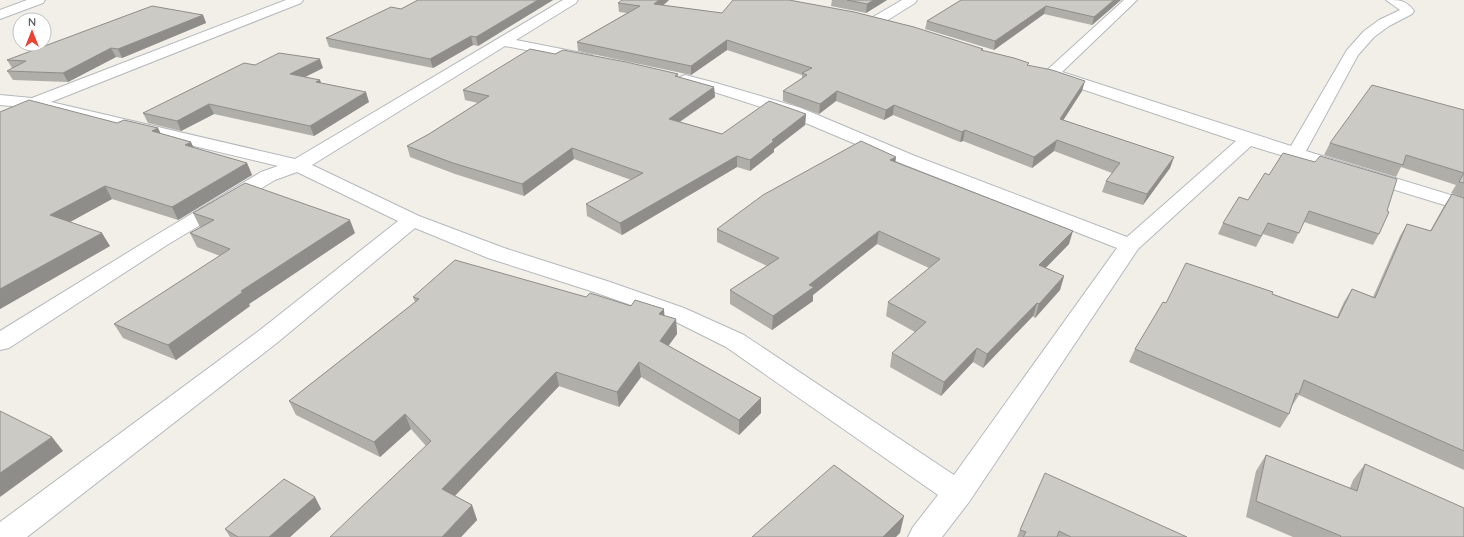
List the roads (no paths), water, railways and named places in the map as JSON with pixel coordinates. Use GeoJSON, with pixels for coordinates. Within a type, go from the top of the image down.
{"type":"FeatureCollection","features":[{"type":"Feature","properties":{"kind":"street"},"geometry":{"type":"LineString","coordinates":[[0,15],[39,0]]}},
{"type":"Feature","properties":{"kind":"street"},"geometry":{"type":"LineString","coordinates":[[34,103],[297,0]]}},
{"type":"Feature","properties":{"kind":"street"},"geometry":{"type":"LineString","coordinates":[[0,342],[160,241],[262,180],[298,165],[572,0]]}},
{"type":"Feature","properties":{"kind":"street"},"geometry":{"type":"LineString","coordinates":[[901,27],[871,18],[911,0]]}},
{"type":"Feature","properties":{"kind":"street"},"geometry":{"type":"LineString","coordinates":[[1131,0],[1044,72],[1248,139],[1464,205]]}},
{"type":"Feature","properties":{"kind":"street"},"geometry":{"type":"LineString","coordinates":[[1296,153],[1352,53],[1369,34],[1384,23],[1407,11],[1404,5],[1392,0]]}},
{"type":"Feature","properties":{"kind":"street"},"geometry":{"type":"LineString","coordinates":[[504,42],[604,62]]}},
{"type":"Feature","properties":{"kind":"street"},"geometry":{"type":"LineString","coordinates":[[672,77],[710,86],[795,112],[909,160],[1130,246]]}},
{"type":"Feature","properties":{"kind":"street"},"geometry":{"type":"LineString","coordinates":[[0,100],[34,103],[298,165],[412,220],[496,253],[602,287],[676,314],[735,341],[958,493]]}},
{"type":"Feature","properties":{"kind":"street"},"geometry":{"type":"LineString","coordinates":[[924,537],[958,493],[1130,246],[1248,139]]}},
{"type":"Feature","properties":{"kind":"street"},"geometry":{"type":"LineString","coordinates":[[4,537],[269,336],[412,220]]}}]}
